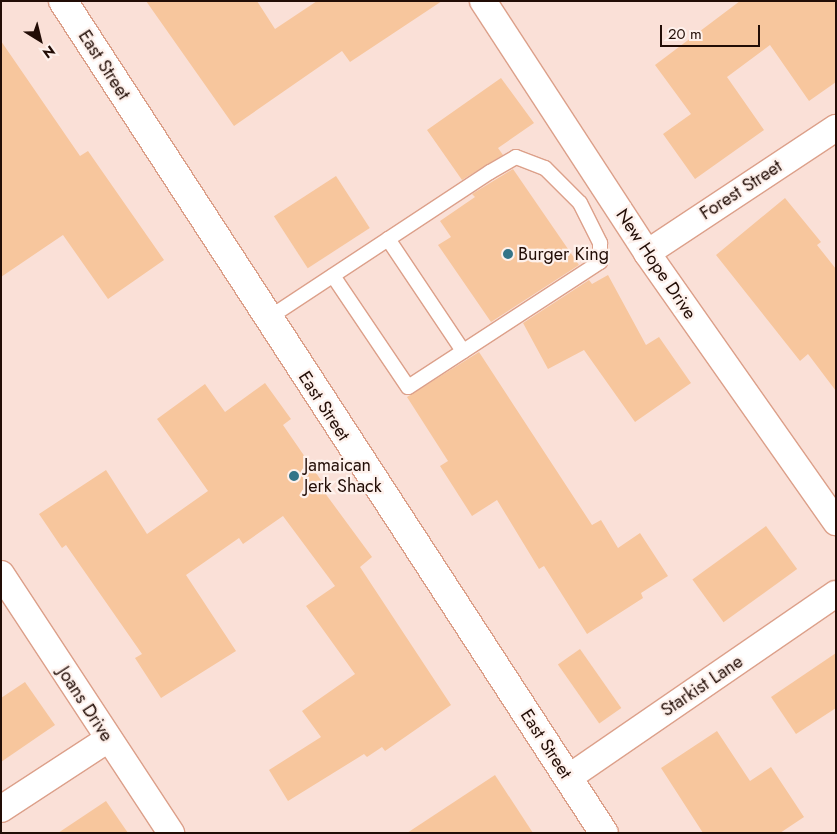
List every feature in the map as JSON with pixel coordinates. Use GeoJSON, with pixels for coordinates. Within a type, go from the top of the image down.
{"type":"FeatureCollection","features":[{"type":"Feature","properties":{"kind":"main road","name":"East Street"},"geometry":{"type":"LineString","coordinates":[[63,1],[604,833]]}},
{"type":"Feature","properties":{"kind":"street","name":"New Hope Drive"},"geometry":{"type":"LineString","coordinates":[[483,1],[647,253],[836,522]]}},
{"type":"Feature","properties":{"kind":"street","name":"Forest Street"},"geometry":{"type":"LineString","coordinates":[[647,253],[836,128]]}},
{"type":"Feature","properties":{"kind":"street","name":"Joans Drive"},"geometry":{"type":"LineString","coordinates":[[1,574],[108,740],[171,833]]}},
{"type":"Feature","properties":{"kind":"street","name":"Starkist Lane"},"geometry":{"type":"LineString","coordinates":[[568,778],[836,594]]}},
{"type":"Feature","properties":{"kind":"street"},"geometry":{"type":"LineString","coordinates":[[1,809],[108,740]]}},
{"type":"Feature","properties":{"kind":"lane"},"geometry":{"type":"LineString","coordinates":[[268,319],[388,239],[516,157],[545,168],[580,203],[600,243],[600,262],[408,387],[333,276]]}},
{"type":"Feature","properties":{"kind":"lane"},"geometry":{"type":"LineString","coordinates":[[388,239],[463,351]]}},
{"type":"Feature","properties":{"kind":"building"},"geometry":{"type":"Polygon","coordinates":[[[146,1],[257,1],[275,29],[317,1],[442,1],[350,62],[342,51],[234,126],[146,1]]]}},
{"type":"Feature","properties":{"kind":"building"},"geometry":{"type":"Polygon","coordinates":[[[740,1],[836,1],[836,82],[809,101],[770,45],[727,77],[764,130],[695,179],[663,134],[691,114],[655,65],[740,1]]]}},
{"type":"Feature","properties":{"kind":"building"},"geometry":{"type":"Polygon","coordinates":[[[1,41],[80,156],[88,151],[164,260],[108,299],[63,235],[1,277],[1,41]]]}},
{"type":"Feature","properties":{"kind":"building"},"geometry":{"type":"Polygon","coordinates":[[[501,78],[534,123],[498,148],[503,155],[462,180],[427,130],[501,78]]]}},
{"type":"Feature","properties":{"kind":"building","name":"Burger King"},"geometry":{"type":"Polygon","coordinates":[[[513,169],[579,265],[491,322],[438,245],[451,237],[440,221],[475,197],[472,194],[513,169]]]}},
{"type":"Feature","properties":{"kind":"building"},"geometry":{"type":"Polygon","coordinates":[[[336,176],[370,228],[308,268],[274,216],[336,176]]]}},
{"type":"Feature","properties":{"kind":"building"},"geometry":{"type":"Polygon","coordinates":[[[785,198],[821,242],[817,245],[836,269],[836,391],[808,354],[800,361],[716,255],[785,198]]]}},
{"type":"Feature","properties":{"kind":"building"},"geometry":{"type":"Polygon","coordinates":[[[608,275],[646,345],[659,337],[691,383],[635,422],[584,350],[548,369],[523,323],[589,280],[592,284],[608,275]]]}},
{"type":"Feature","properties":{"kind":"building"},"geometry":{"type":"Polygon","coordinates":[[[479,352],[592,525],[601,520],[618,548],[640,533],[668,576],[641,593],[643,598],[587,634],[544,566],[539,569],[497,500],[472,516],[440,466],[448,461],[407,397],[479,352]]]}},
{"type":"Feature","properties":{"kind":"building"},"geometry":{"type":"Polygon","coordinates":[[[265,383],[291,419],[283,425],[325,486],[322,489],[372,557],[360,567],[451,705],[385,751],[382,747],[367,757],[364,754],[288,801],[269,770],[321,737],[302,711],[355,674],[306,606],[335,586],[283,516],[243,544],[239,538],[186,575],[236,651],[161,698],[135,658],[142,654],[66,545],[62,548],[39,514],[106,470],[147,534],[208,491],[157,419],[205,384],[225,412],[265,383]]]}},
{"type":"Feature","properties":{"kind":"building"},"geometry":{"type":"Polygon","coordinates":[[[766,526],[797,569],[724,622],[692,579],[766,526]]]}},
{"type":"Feature","properties":{"kind":"building"},"geometry":{"type":"Polygon","coordinates":[[[580,649],[621,708],[599,723],[558,664],[580,649]]]}},
{"type":"Feature","properties":{"kind":"building"},"geometry":{"type":"Polygon","coordinates":[[[836,653],[836,708],[796,734],[771,697],[836,653]]]}},
{"type":"Feature","properties":{"kind":"building"},"geometry":{"type":"Polygon","coordinates":[[[25,682],[55,725],[1,762],[1,698],[25,682]]]}},
{"type":"Feature","properties":{"kind":"building"},"geometry":{"type":"Polygon","coordinates":[[[717,731],[750,781],[771,767],[804,817],[780,833],[703,833],[661,768],[717,731]]]}},
{"type":"Feature","properties":{"kind":"building"},"geometry":{"type":"Polygon","coordinates":[[[495,775],[533,833],[407,833],[495,775]]]}},
{"type":"Feature","properties":{"kind":"building"},"geometry":{"type":"Polygon","coordinates":[[[106,801],[128,833],[58,833],[106,801]]]}},
{"type":"Feature","properties":{"kind":"place","name":"Burger King"},"geometry":{"type":"Point","coordinates":[508,254]}},
{"type":"Feature","properties":{"kind":"place","name":"Jamaican Jerk Shack"},"geometry":{"type":"Point","coordinates":[294,476]}}]}
